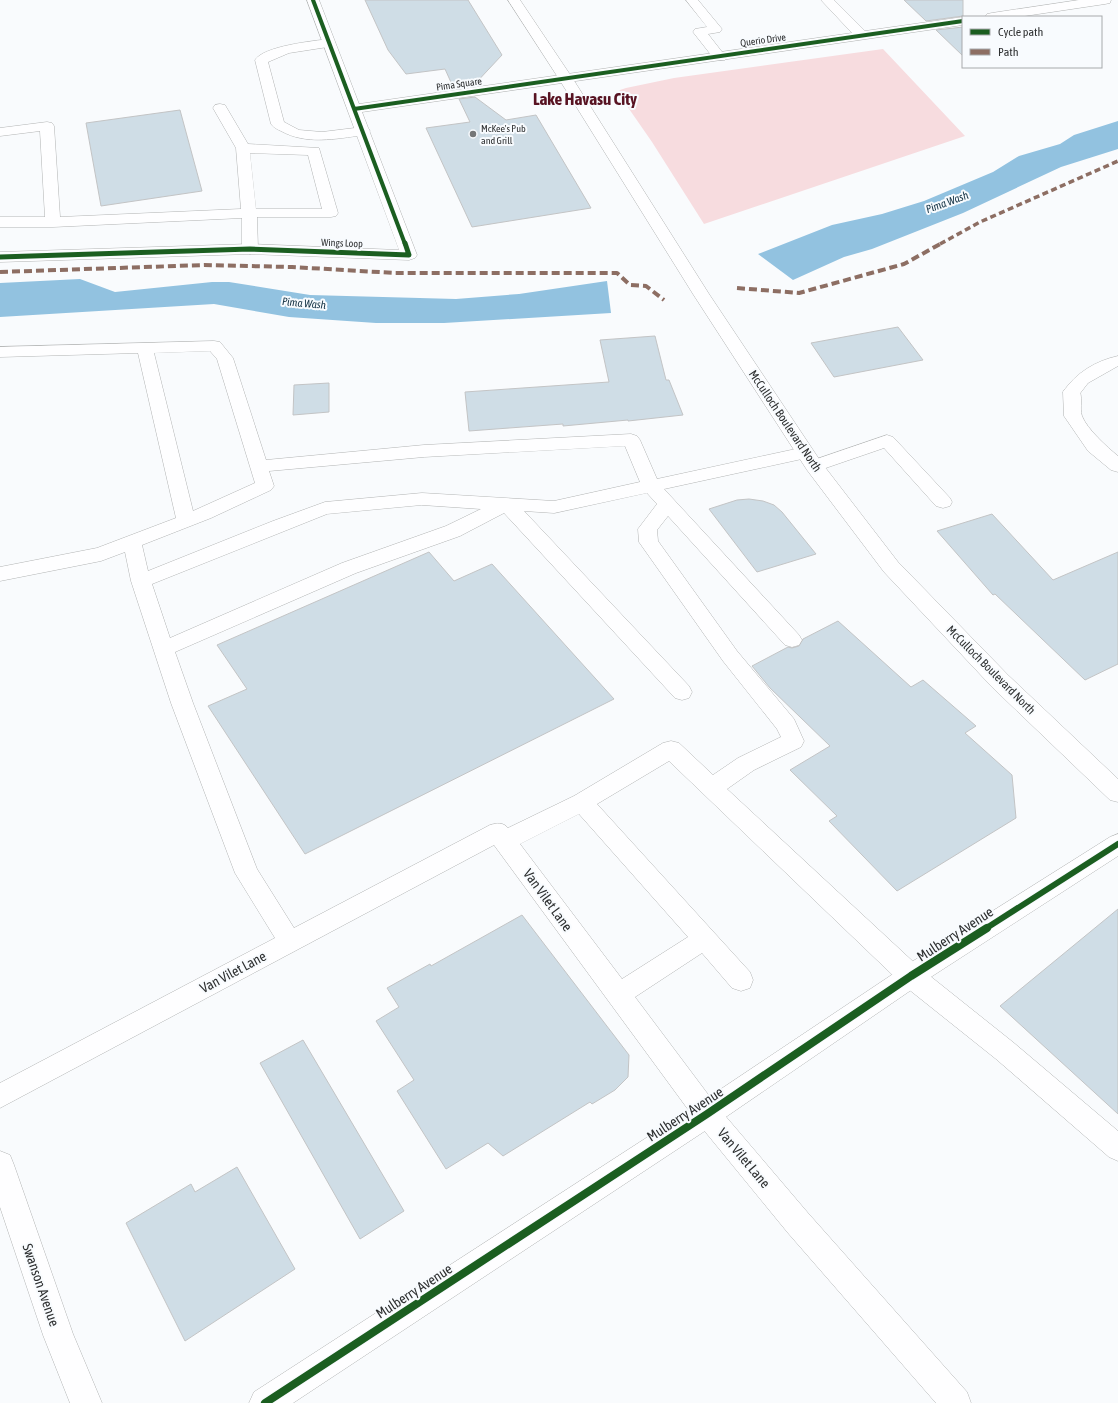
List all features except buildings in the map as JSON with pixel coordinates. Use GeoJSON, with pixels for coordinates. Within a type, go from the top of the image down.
{"type":"FeatureCollection","features":[{"type":"Feature","properties":{"kind":"street","name":"Wings Loop"},"geometry":{"type":"LineString","coordinates":[[0,257],[250,249],[410,256],[313,0]]}},
{"type":"Feature","properties":{"kind":"street","name":"McCulloch Boulevard North"},"geometry":{"type":"LineString","coordinates":[[514,0],[566,79],[688,274],[809,460],[892,567],[1000,681],[1118,793]]}},
{"type":"Feature","properties":{"kind":"street"},"geometry":{"type":"LineString","coordinates":[[826,0],[862,36]]}},
{"type":"Feature","properties":{"kind":"street"},"geometry":{"type":"LineString","coordinates":[[999,16],[1105,0]]}},
{"type":"Feature","properties":{"kind":"street","name":"Querio Drive"},"geometry":{"type":"LineString","coordinates":[[566,79],[962,21]]}},
{"type":"Feature","properties":{"kind":"street","name":"Pima Square"},"geometry":{"type":"LineString","coordinates":[[354,109],[566,79]]}},
{"type":"Feature","properties":{"kind":"street"},"geometry":{"type":"LineString","coordinates":[[1072,392],[1073,416],[1095,447],[1118,466]]}},
{"type":"Feature","properties":{"kind":"street","name":"Mulberry Avenue"},"geometry":{"type":"LineString","coordinates":[[264,1403],[707,1114],[911,976],[1118,844]]}},
{"type":"Feature","properties":{"kind":"street","name":"Swanson Avenue"},"geometry":{"type":"LineString","coordinates":[[0,1165],[58,1335],[86,1403]]}},
{"type":"Feature","properties":{"kind":"lane"},"geometry":{"type":"LineString","coordinates":[[694,3],[716,29],[699,32],[720,57]]}},
{"type":"Feature","properties":{"kind":"lane"},"geometry":{"type":"LineString","coordinates":[[329,43],[288,48],[261,60],[278,124],[296,134],[322,136],[363,131]]}},
{"type":"Feature","properties":{"kind":"lane"},"geometry":{"type":"LineString","coordinates":[[220,108],[243,148],[249,213],[250,249]]}},
{"type":"Feature","properties":{"kind":"lane"},"geometry":{"type":"LineString","coordinates":[[0,132],[47,126],[53,222]]}},
{"type":"Feature","properties":{"kind":"lane"},"geometry":{"type":"LineString","coordinates":[[0,222],[53,222],[249,213],[331,213],[314,151],[243,148]]}},
{"type":"Feature","properties":{"kind":"lane"},"geometry":{"type":"LineString","coordinates":[[0,352],[214,346],[225,358],[265,486],[186,521],[101,554],[0,574]]}},
{"type":"Feature","properties":{"kind":"lane"},"geometry":{"type":"LineString","coordinates":[[144,348],[186,521]]}},
{"type":"Feature","properties":{"kind":"lane"},"geometry":{"type":"LineString","coordinates":[[1072,392],[1082,379],[1109,363],[1118,361]]}},
{"type":"Feature","properties":{"kind":"lane"},"geometry":{"type":"LineString","coordinates":[[259,466],[424,451],[631,440],[651,486],[792,640]]}},
{"type":"Feature","properties":{"kind":"lane"},"geometry":{"type":"LineString","coordinates":[[141,581],[280,524],[325,508],[422,499],[554,507],[651,486],[809,460],[886,441],[943,502]]}},
{"type":"Feature","properties":{"kind":"lane"},"geometry":{"type":"LineString","coordinates":[[164,649],[349,568],[454,532],[506,504]]}},
{"type":"Feature","properties":{"kind":"lane"},"geometry":{"type":"LineString","coordinates":[[506,504],[682,692]]}},
{"type":"Feature","properties":{"kind":"lane"},"geometry":{"type":"LineString","coordinates":[[667,504],[648,529],[649,542],[730,656],[786,725],[792,742],[746,764],[712,788]]}},
{"type":"Feature","properties":{"kind":"lane"},"geometry":{"type":"LineString","coordinates":[[132,542],[141,581],[182,703],[247,873],[290,942]]}},
{"type":"Feature","properties":{"kind":"lane"},"geometry":{"type":"LineString","coordinates":[[504,841],[582,802],[671,749],[911,976],[1005,1051],[1118,1148]]}},
{"type":"Feature","properties":{"kind":"lane"},"geometry":{"type":"LineString","coordinates":[[582,802],[741,980]]}},
{"type":"Feature","properties":{"kind":"lane","name":"Van Vilet Lane"},"geometry":{"type":"LineString","coordinates":[[0,1096],[498,832],[707,1114],[798,1223],[956,1403]]}},
{"type":"Feature","properties":{"kind":"lane"},"geometry":{"type":"LineString","coordinates":[[618,995],[704,939]]}},
{"type":"Feature","properties":{"kind":"shaded area"},"geometry":{"type":"Polygon","coordinates":[[[883,49],[965,136],[704,224],[652,142],[618,93],[620,90],[626,88],[674,78],[883,49]]]}},
{"type":"Feature","properties":{"kind":"water","name":"Pima Wash"},"geometry":{"type":"Polygon","coordinates":[[[1118,121],[1118,149],[1061,167],[963,213],[872,249],[844,257],[793,280],[758,254],[832,225],[882,214],[924,201],[993,172],[1019,156],[1060,144],[1074,135],[1118,121]]]}},
{"type":"Feature","properties":{"kind":"water","name":"Pima Wash"},"geometry":{"type":"Polygon","coordinates":[[[80,279],[115,292],[212,282],[229,282],[310,295],[456,299],[519,294],[607,281],[611,313],[444,323],[376,323],[289,317],[214,304],[0,317],[0,283],[80,279]]]}},
{"type":"Feature","properties":{"kind":"marked path"},"geometry":{"type":"LineString","coordinates":[[737,288],[753,288],[799,293],[904,264],[980,222],[1118,161]]}},
{"type":"Feature","properties":{"kind":"marked path"},"geometry":{"type":"LineString","coordinates":[[0,272],[204,265],[292,267],[395,273],[617,273],[630,285],[646,286],[664,300]]}},
{"type":"Feature","properties":{"kind":"cycle path"},"geometry":{"type":"LineString","coordinates":[[0,257],[250,249],[409,255],[313,0]]}},
{"type":"Feature","properties":{"kind":"cycle path"},"geometry":{"type":"LineString","coordinates":[[354,109],[962,21]]}},
{"type":"Feature","properties":{"kind":"cycle path"},"geometry":{"type":"LineString","coordinates":[[265,1403],[707,1114],[911,976],[1118,844]]}},
{"type":"Feature","properties":{"kind":"place","name":"McKee's Pub and Grill"},"geometry":{"type":"Point","coordinates":[473,134]}},
{"type":"Feature","properties":{"kind":"district","name":"Lake Havasu City"},"geometry":{"type":"Point","coordinates":[585,99]}}]}
